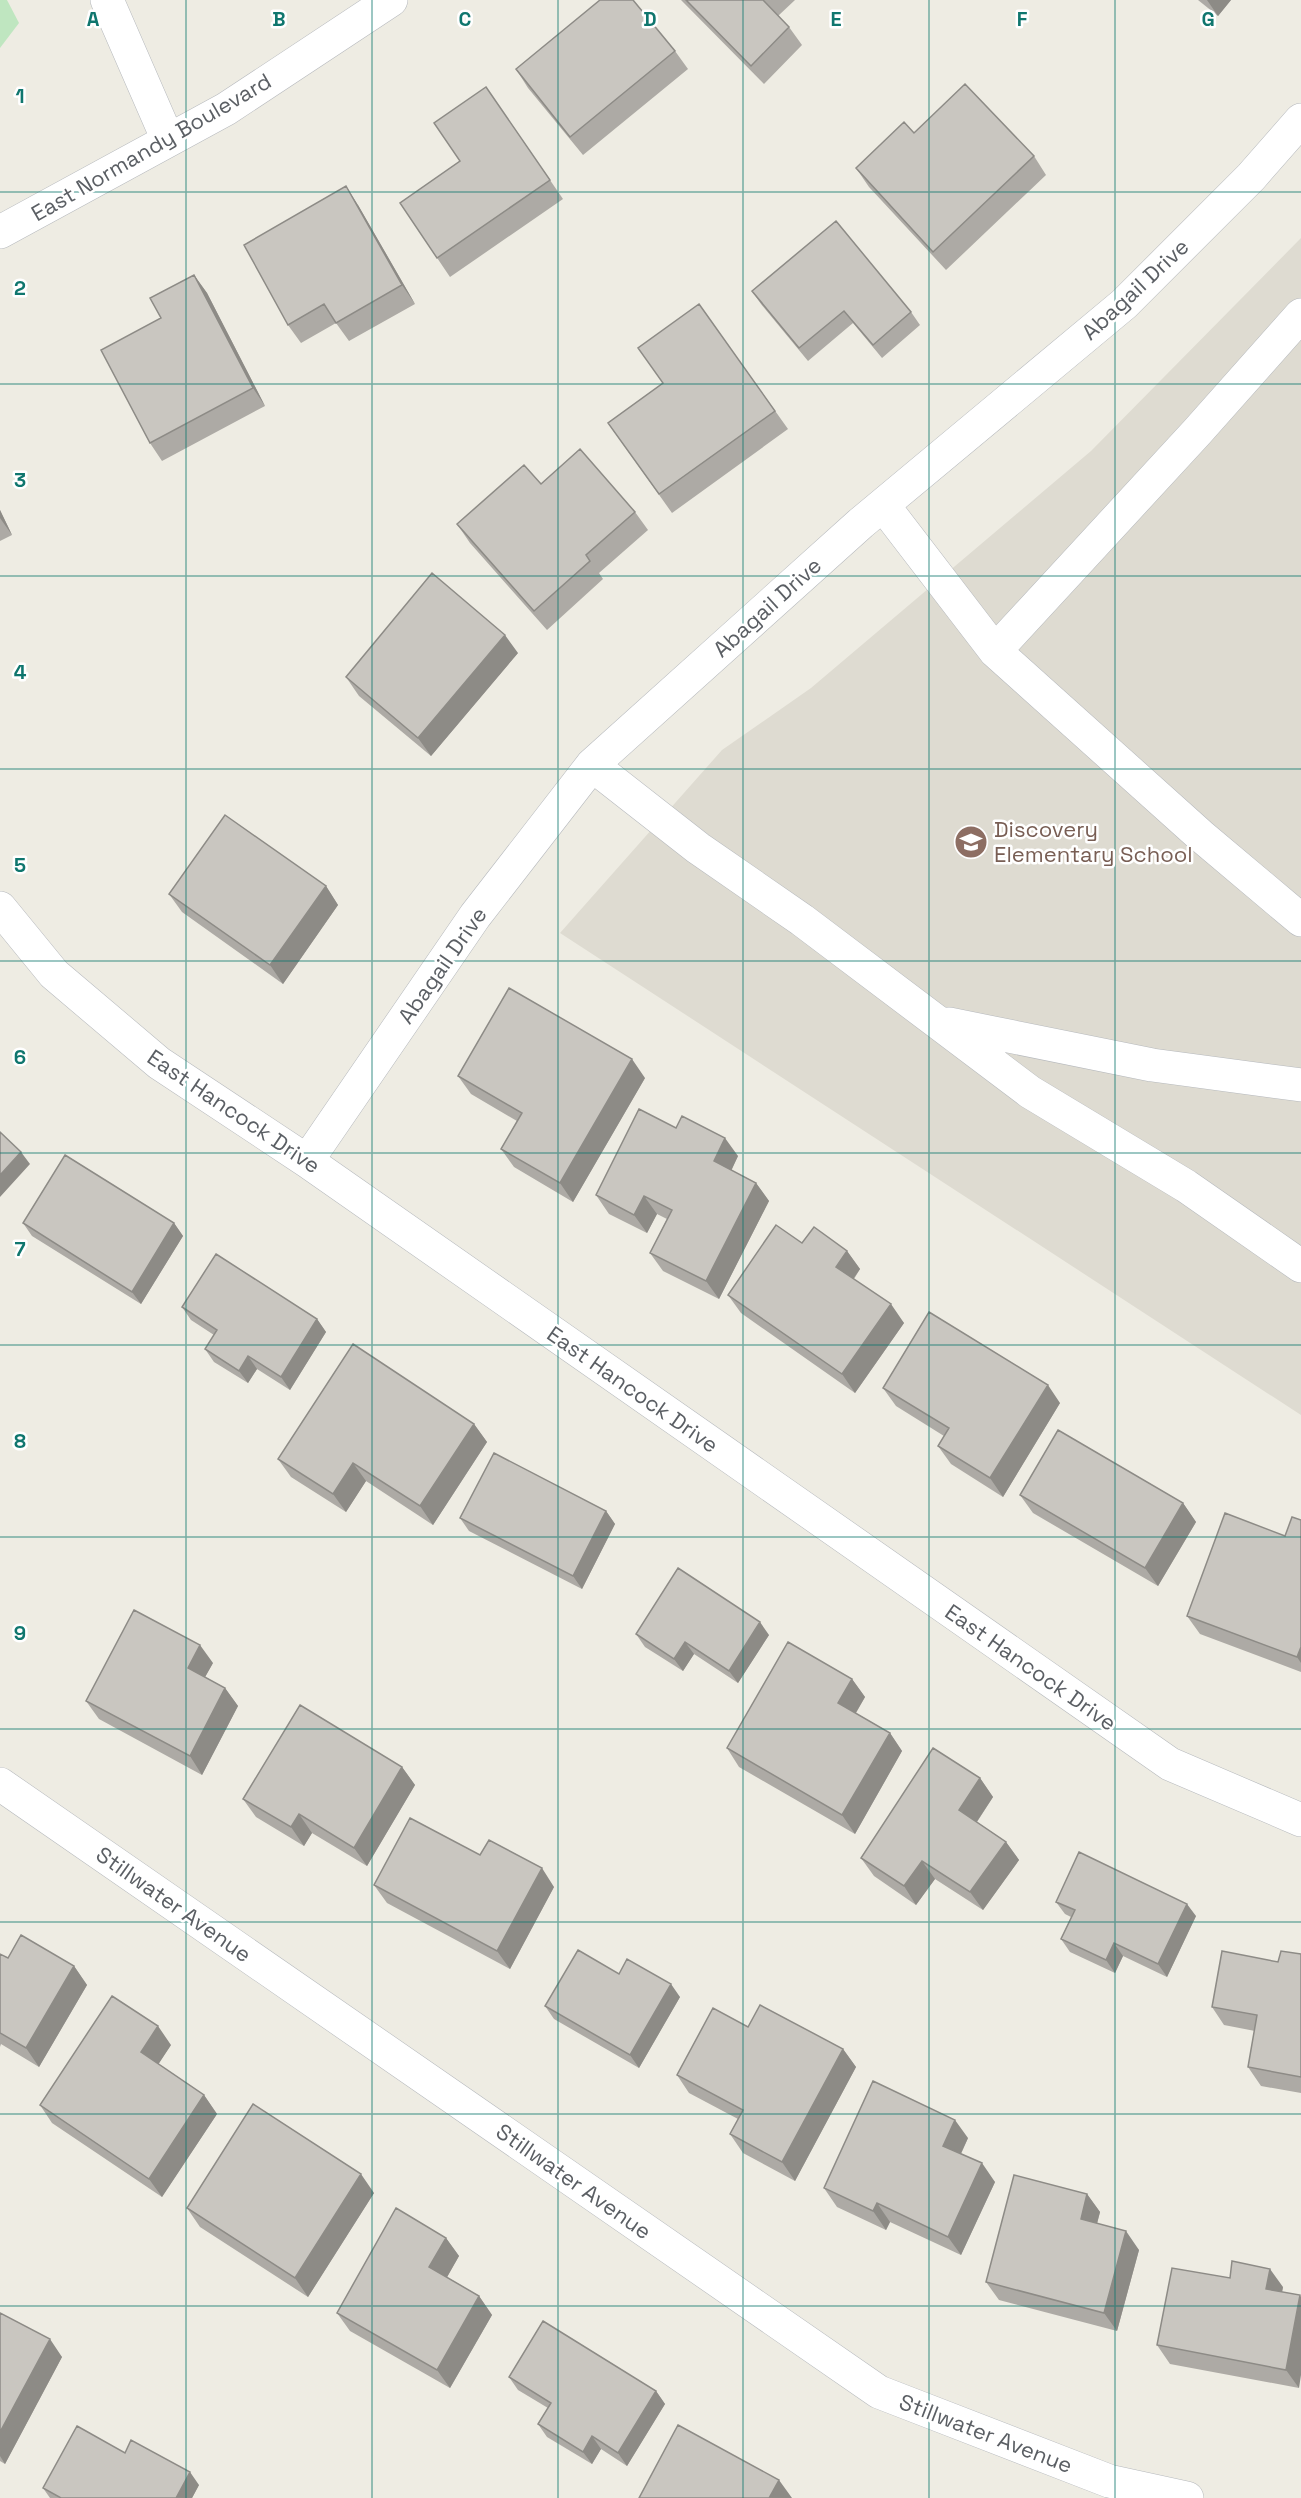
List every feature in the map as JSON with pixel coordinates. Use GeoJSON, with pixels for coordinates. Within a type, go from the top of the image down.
{"type":"FeatureCollection","features":[{"type":"Feature","properties":{"kind":"street"},"geometry":{"type":"LineString","coordinates":[[107,0],[168,140]]}},
{"type":"Feature","properties":{"kind":"street","name":"East Normandy Boulevard"},"geometry":{"type":"LineString","coordinates":[[0,232],[226,109],[391,0]]}},
{"type":"Feature","properties":{"kind":"street","name":"Abagail Drive"},"geometry":{"type":"LineString","coordinates":[[307,1161],[475,916],[592,765],[883,505],[1124,304],[1296,134]]}},
{"type":"Feature","properties":{"kind":"street"},"geometry":{"type":"LineString","coordinates":[[995,651],[1301,315]]}},
{"type":"Feature","properties":{"kind":"street"},"geometry":{"type":"LineString","coordinates":[[883,505],[995,651],[1200,835],[1301,920]]}},
{"type":"Feature","properties":{"kind":"street"},"geometry":{"type":"LineString","coordinates":[[592,765],[698,848],[802,920],[1030,1092],[1186,1186],[1301,1266]]}},
{"type":"Feature","properties":{"kind":"street","name":"East Hancock Drive"},"geometry":{"type":"LineString","coordinates":[[0,908],[54,974],[159,1063],[307,1161],[1170,1764],[1301,1820]]}},
{"type":"Feature","properties":{"kind":"street"},"geometry":{"type":"LineString","coordinates":[[941,1023],[1152,1065],[1301,1085]]}},
{"type":"Feature","properties":{"kind":"street","name":"Stillwater Avenue"},"geometry":{"type":"LineString","coordinates":[[0,1784],[879,2392],[1109,2481],[1187,2498]]}},
{"type":"Feature","properties":{"kind":"shaded area","name":"Discovery Elementary School"},"geometry":{"type":"Polygon","coordinates":[[[1301,238],[1301,1415],[560,933],[722,750],[811,688],[1091,451],[1301,238]]]}},
{"type":"Feature","properties":{"kind":"green space"},"geometry":{"type":"Polygon","coordinates":[[[0,0],[7,0],[19,23],[0,48],[0,0]]]}},
{"type":"Feature","properties":{"kind":"building"},"geometry":{"type":"Polygon","coordinates":[[[600,0],[633,0],[675,51],[570,137],[516,69],[600,0]]]}},
{"type":"Feature","properties":{"kind":"building"},"geometry":{"type":"Polygon","coordinates":[[[686,0],[763,0],[789,27],[751,66],[686,0]]]}},
{"type":"Feature","properties":{"kind":"building"},"geometry":{"type":"Polygon","coordinates":[[[965,84],[1034,156],[933,252],[856,168],[904,122],[914,133],[965,84]]]}},
{"type":"Feature","properties":{"kind":"building"},"geometry":{"type":"Polygon","coordinates":[[[486,87],[550,180],[437,258],[400,203],[460,161],[434,123],[486,87]]]}},
{"type":"Feature","properties":{"kind":"building"},"geometry":{"type":"Polygon","coordinates":[[[346,186],[402,285],[336,323],[324,304],[288,325],[244,245],[346,186]]]}},
{"type":"Feature","properties":{"kind":"building"},"geometry":{"type":"Polygon","coordinates":[[[836,221],[911,312],[873,345],[844,311],[799,348],[752,291],[836,221]]]}},
{"type":"Feature","properties":{"kind":"building"},"geometry":{"type":"Polygon","coordinates":[[[194,275],[253,388],[150,443],[101,350],[161,318],[150,298],[194,275]]]}},
{"type":"Feature","properties":{"kind":"building"},"geometry":{"type":"Polygon","coordinates":[[[699,304],[775,411],[659,494],[608,423],[663,383],[638,348],[699,304]]]}},
{"type":"Feature","properties":{"kind":"building"},"geometry":{"type":"Polygon","coordinates":[[[580,449],[635,512],[586,555],[590,561],[534,611],[457,524],[524,465],[541,484],[580,449]]]}},
{"type":"Feature","properties":{"kind":"building"},"geometry":{"type":"Polygon","coordinates":[[[432,573],[505,635],[418,738],[346,677],[432,573]]]}},
{"type":"Feature","properties":{"kind":"building"},"geometry":{"type":"Polygon","coordinates":[[[225,815],[326,886],[270,965],[169,894],[225,815]]]}},
{"type":"Feature","properties":{"kind":"building"},"geometry":{"type":"Polygon","coordinates":[[[509,988],[632,1059],[560,1183],[501,1149],[522,1113],[458,1076],[509,988]]]}},
{"type":"Feature","properties":{"kind":"building"},"geometry":{"type":"Polygon","coordinates":[[[639,1109],[676,1128],[682,1116],[725,1138],[714,1161],[756,1183],[706,1281],[650,1253],[672,1210],[644,1196],[634,1215],[596,1195],[639,1109]]]}},
{"type":"Feature","properties":{"kind":"building"},"geometry":{"type":"Polygon","coordinates":[[[0,1132],[21,1152],[0,1175],[0,1132]]]}},
{"type":"Feature","properties":{"kind":"building"},"geometry":{"type":"Polygon","coordinates":[[[65,1155],[174,1223],[132,1292],[23,1223],[65,1155]]]}},
{"type":"Feature","properties":{"kind":"building"},"geometry":{"type":"Polygon","coordinates":[[[776,1225],[802,1243],[814,1227],[847,1251],[836,1267],[891,1304],[842,1374],[728,1295],[776,1225]]]}},
{"type":"Feature","properties":{"kind":"building"},"geometry":{"type":"Polygon","coordinates":[[[216,1254],[317,1319],[281,1377],[248,1356],[239,1371],[205,1349],[217,1330],[182,1307],[216,1254]]]}},
{"type":"Feature","properties":{"kind":"building"},"geometry":{"type":"Polygon","coordinates":[[[929,1312],[1048,1385],[990,1478],[938,1446],[949,1428],[883,1388],[929,1312]]]}},
{"type":"Feature","properties":{"kind":"building"},"geometry":{"type":"Polygon","coordinates":[[[353,1344],[474,1424],[420,1506],[353,1463],[333,1494],[278,1459],[353,1344]]]}},
{"type":"Feature","properties":{"kind":"building"},"geometry":{"type":"Polygon","coordinates":[[[1058,1430],[1183,1503],[1145,1568],[1020,1495],[1058,1430]]]}},
{"type":"Feature","properties":{"kind":"building"},"geometry":{"type":"Polygon","coordinates":[[[494,1453],[606,1511],[573,1576],[460,1518],[494,1453]]]}},
{"type":"Feature","properties":{"kind":"building"},"geometry":{"type":"Polygon","coordinates":[[[1225,1513],[1285,1536],[1292,1517],[1301,1520],[1301,1647],[1297,1657],[1187,1616],[1225,1513]]]}},
{"type":"Feature","properties":{"kind":"building"},"geometry":{"type":"Polygon","coordinates":[[[678,1568],[760,1622],[729,1671],[685,1642],[674,1659],[636,1634],[678,1568]]]}},
{"type":"Feature","properties":{"kind":"building"},"geometry":{"type":"Polygon","coordinates":[[[134,1610],[200,1645],[188,1668],[225,1688],[190,1756],[86,1701],[134,1610]]]}},
{"type":"Feature","properties":{"kind":"building"},"geometry":{"type":"Polygon","coordinates":[[[788,1642],[852,1679],[838,1703],[890,1733],[842,1815],[727,1748],[788,1642]]]}},
{"type":"Feature","properties":{"kind":"building"},"geometry":{"type":"Polygon","coordinates":[[[300,1705],[402,1767],[354,1848],[299,1814],[291,1827],[243,1799],[300,1705]]]}},
{"type":"Feature","properties":{"kind":"building"},"geometry":{"type":"Polygon","coordinates":[[[933,1748],[980,1778],[959,1810],[1006,1842],[970,1892],[922,1861],[904,1886],[861,1858],[933,1748]]]}},
{"type":"Feature","properties":{"kind":"building"},"geometry":{"type":"Polygon","coordinates":[[[410,1818],[480,1855],[489,1840],[542,1868],[497,1951],[374,1885],[410,1818]]]}},
{"type":"Feature","properties":{"kind":"building"},"geometry":{"type":"Polygon","coordinates":[[[1079,1852],[1187,1904],[1158,1964],[1114,1943],[1106,1960],[1061,1939],[1075,1910],[1056,1902],[1079,1852]]]}},
{"type":"Feature","properties":{"kind":"building"},"geometry":{"type":"Polygon","coordinates":[[[21,1935],[74,1966],[26,2048],[0,2033],[0,1954],[8,1958],[21,1935]]]}},
{"type":"Feature","properties":{"kind":"building"},"geometry":{"type":"Polygon","coordinates":[[[578,1950],[619,1974],[627,1959],[671,1984],[630,2055],[545,2006],[578,1950]]]}},
{"type":"Feature","properties":{"kind":"building"},"geometry":{"type":"Polygon","coordinates":[[[1222,1951],[1278,1962],[1281,1951],[1301,1954],[1301,2077],[1248,2067],[1257,2015],[1212,2007],[1222,1951]]]}},
{"type":"Feature","properties":{"kind":"building"},"geometry":{"type":"Polygon","coordinates":[[[112,1996],[158,2026],[141,2052],[204,2095],[149,2179],[40,2105],[112,1996]]]}},
{"type":"Feature","properties":{"kind":"building"},"geometry":{"type":"Polygon","coordinates":[[[760,2005],[843,2049],[782,2162],[730,2134],[743,2110],[677,2075],[713,2008],[748,2027],[760,2005]]]}},
{"type":"Feature","properties":{"kind":"building"},"geometry":{"type":"Polygon","coordinates":[[[873,2081],[955,2120],[943,2146],[982,2163],[948,2237],[877,2203],[873,2211],[824,2188],[873,2081]]]}},
{"type":"Feature","properties":{"kind":"building"},"geometry":{"type":"Polygon","coordinates":[[[253,2104],[361,2174],[295,2278],[187,2208],[253,2104]]]}},
{"type":"Feature","properties":{"kind":"building"},"geometry":{"type":"Polygon","coordinates":[[[1014,2175],[1087,2194],[1081,2219],[1126,2231],[1104,2313],[986,2282],[1014,2175]]]}},
{"type":"Feature","properties":{"kind":"building"},"geometry":{"type":"Polygon","coordinates":[[[396,2208],[446,2238],[429,2267],[479,2296],[437,2370],[337,2313],[396,2208]]]}},
{"type":"Feature","properties":{"kind":"building"},"geometry":{"type":"Polygon","coordinates":[[[1232,2261],[1270,2269],[1266,2289],[1300,2295],[1286,2370],[1157,2345],[1172,2268],[1230,2278],[1232,2261]]]}},
{"type":"Feature","properties":{"kind":"building"},"geometry":{"type":"Polygon","coordinates":[[[0,2313],[50,2339],[0,2432],[0,2313]]]}},
{"type":"Feature","properties":{"kind":"building"},"geometry":{"type":"Polygon","coordinates":[[[543,2321],[656,2391],[618,2453],[592,2436],[583,2452],[538,2424],[551,2403],[509,2377],[543,2321]]]}},
{"type":"Feature","properties":{"kind":"building"},"geometry":{"type":"Polygon","coordinates":[[[678,2425],[779,2480],[769,2498],[639,2498],[678,2425]]]}},
{"type":"Feature","properties":{"kind":"building"},"geometry":{"type":"Polygon","coordinates":[[[77,2426],[125,2453],[131,2440],[190,2472],[176,2498],[61,2498],[43,2488],[77,2426]]]}},
{"type":"Feature","properties":{"kind":"place","name":"Discovery Elementary School"},"geometry":{"type":"Point","coordinates":[971,842]}}]}
